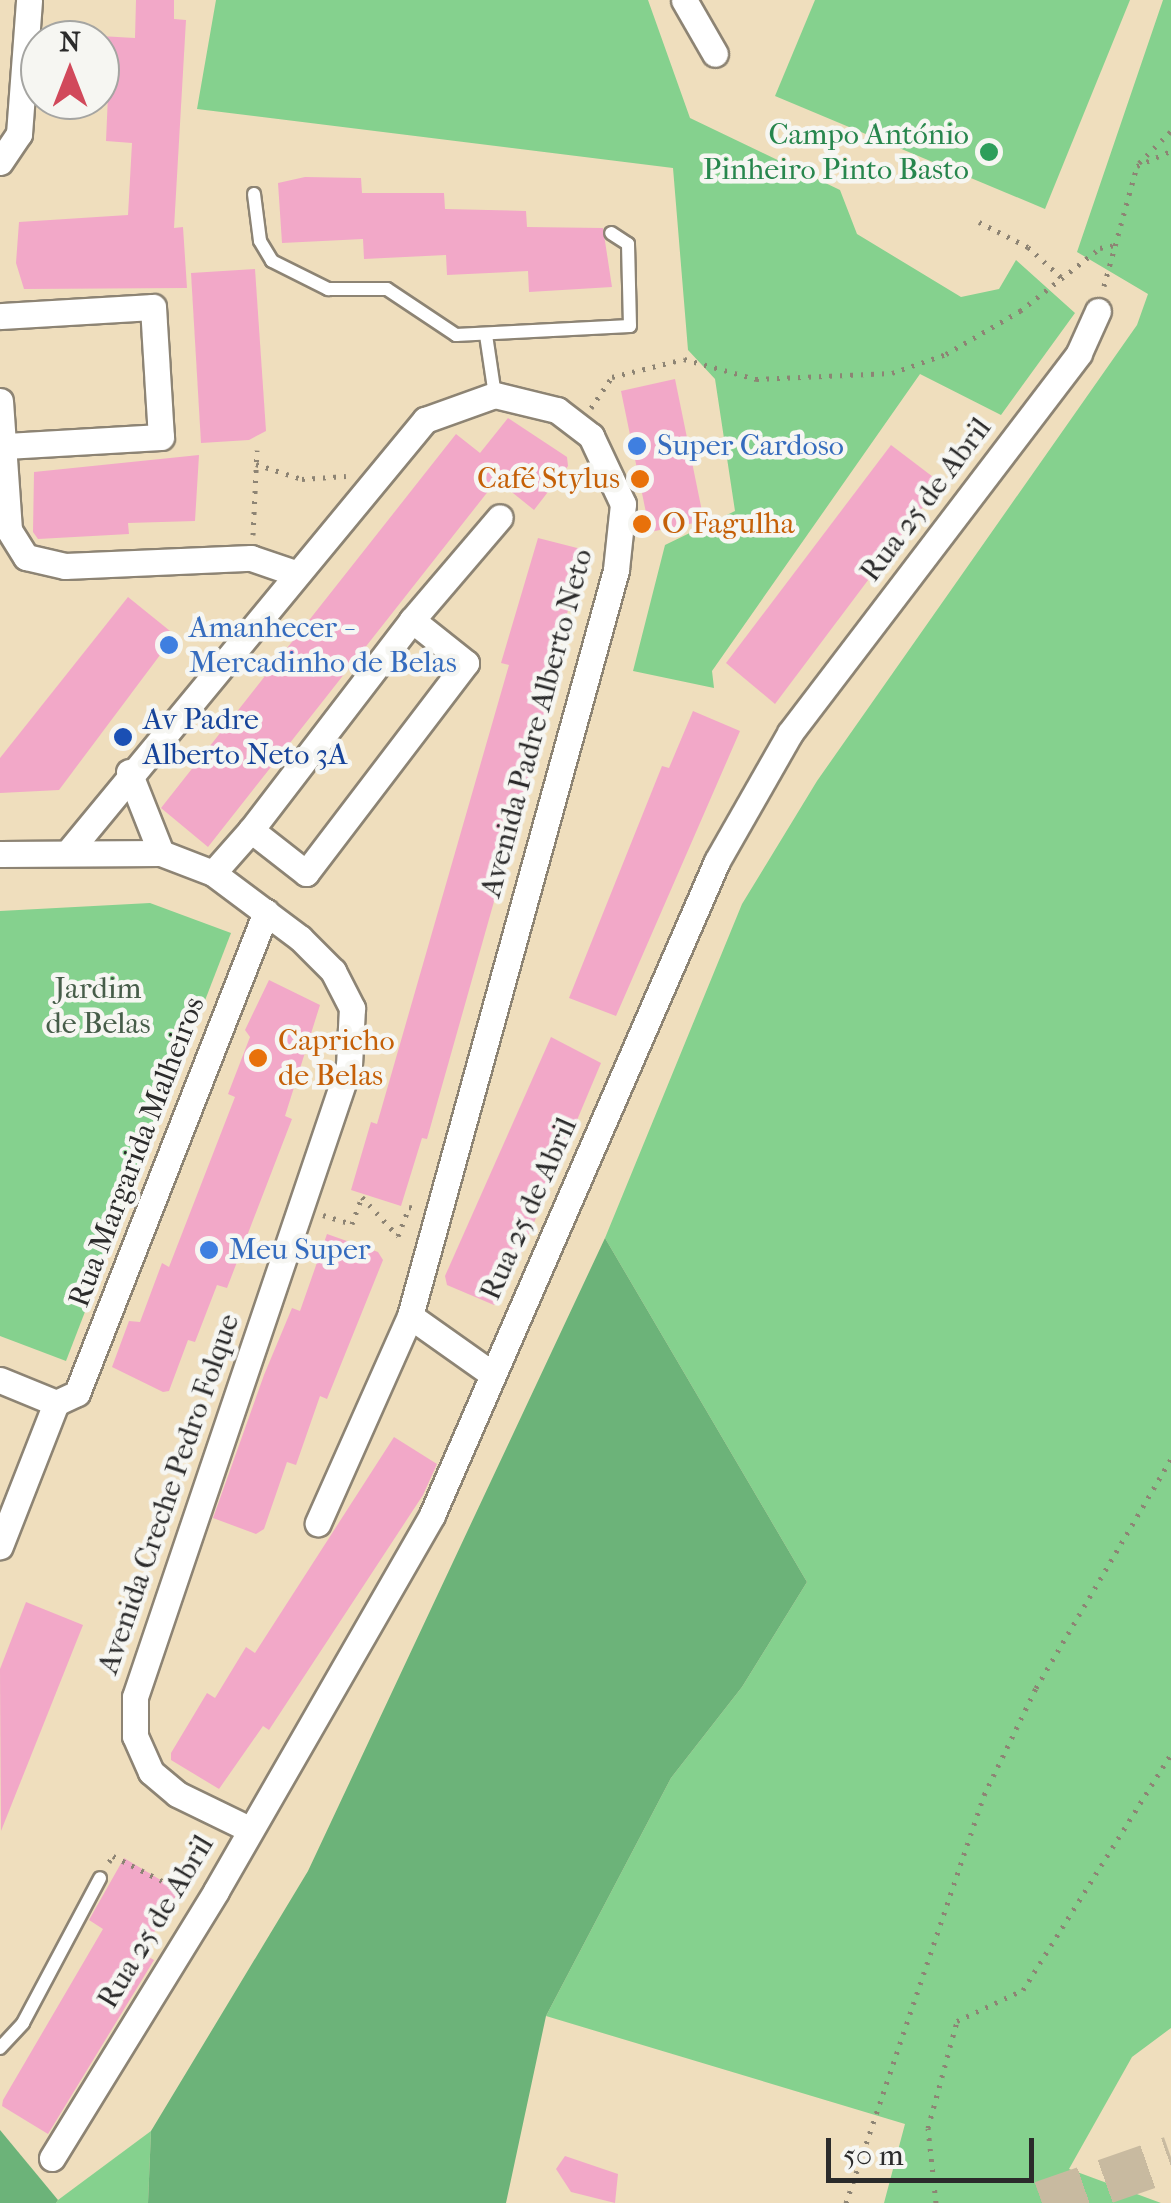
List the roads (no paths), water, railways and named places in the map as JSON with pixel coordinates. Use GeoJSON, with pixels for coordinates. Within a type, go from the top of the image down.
{"type":"FeatureCollection","features":[{"type":"Feature","properties":{"kind":"street"},"geometry":{"type":"LineString","coordinates":[[0,162],[19,134],[29,0]]}},
{"type":"Feature","properties":{"kind":"street"},"geometry":{"type":"LineString","coordinates":[[684,0],[714,54]]}},
{"type":"Feature","properties":{"kind":"street"},"geometry":{"type":"LineString","coordinates":[[0,316],[153,307],[161,437],[3,446]]}},
{"type":"Feature","properties":{"kind":"street","name":"Rua 25 de Abril"},"geometry":{"type":"LineString","coordinates":[[52,2158],[208,1904],[432,1515],[718,861],[790,733],[1079,353],[1098,311]]}},
{"type":"Feature","properties":{"kind":"street"},"geometry":{"type":"LineString","coordinates":[[70,850],[129,772],[382,464],[425,420],[495,395]]}},
{"type":"Feature","properties":{"kind":"street","name":"Avenida Padre Alberto Neto"},"geometry":{"type":"LineString","coordinates":[[318,1524],[410,1316],[616,570],[623,504],[591,436],[528,399],[495,395]]}},
{"type":"Feature","properties":{"kind":"street"},"geometry":{"type":"LineString","coordinates":[[0,401],[9,530],[26,557],[66,566],[252,558],[295,572]]}},
{"type":"Feature","properties":{"kind":"street"},"geometry":{"type":"LineString","coordinates":[[213,873],[251,830],[412,620],[500,517]]}},
{"type":"Feature","properties":{"kind":"street"},"geometry":{"type":"LineString","coordinates":[[251,830],[306,874],[466,663],[412,620]]}},
{"type":"Feature","properties":{"kind":"street"},"geometry":{"type":"LineString","coordinates":[[129,772],[161,853]]}},
{"type":"Feature","properties":{"kind":"street","name":"Avenida Creche Pedro Folque"},"geometry":{"type":"LineString","coordinates":[[0,854],[70,850],[161,853],[213,873],[266,912],[333,971],[352,1008],[349,1066],[135,1697],[135,1736],[151,1772],[177,1794],[249,1828]]}},
{"type":"Feature","properties":{"kind":"street","name":"Rua Margarida Malheiros"},"geometry":{"type":"LineString","coordinates":[[56,1403],[77,1393],[266,912]]}},
{"type":"Feature","properties":{"kind":"street"},"geometry":{"type":"LineString","coordinates":[[410,1316],[492,1374]]}},
{"type":"Feature","properties":{"kind":"street"},"geometry":{"type":"LineString","coordinates":[[0,1380],[56,1403],[0,1546]]}},
{"type":"Feature","properties":{"kind":"lane"},"geometry":{"type":"LineString","coordinates":[[254,194],[260,241],[272,260],[328,289],[386,289],[456,336],[630,326],[628,244],[611,233]]}},
{"type":"Feature","properties":{"kind":"lane"},"geometry":{"type":"LineString","coordinates":[[486,336],[495,395]]}},
{"type":"Feature","properties":{"kind":"lane"},"geometry":{"type":"LineString","coordinates":[[0,2048],[23,2023],[100,1878]]}},
{"type":"Feature","properties":{"kind":"tunnel"},"geometry":{"type":"LineString","coordinates":[[1042,2203],[1171,2158]]}},
{"type":"Feature","properties":{"kind":"place","name":"Campo António Pinheiro Pinto Basto"},"geometry":{"type":"Point","coordinates":[989,152]}},
{"type":"Feature","properties":{"kind":"place","name":"Super Cardoso"},"geometry":{"type":"Point","coordinates":[637,446]}},
{"type":"Feature","properties":{"kind":"place","name":"Café Stylus"},"geometry":{"type":"Point","coordinates":[640,479]}},
{"type":"Feature","properties":{"kind":"place","name":"O Fagulha"},"geometry":{"type":"Point","coordinates":[642,524]}},
{"type":"Feature","properties":{"kind":"place","name":"Amanhecer - Mercadinho de Belas"},"geometry":{"type":"Point","coordinates":[169,645]}},
{"type":"Feature","properties":{"kind":"place","name":"Av Padre Alberto Neto 3A"},"geometry":{"type":"Point","coordinates":[123,737]}},
{"type":"Feature","properties":{"kind":"place","name":"Capricho de Belas"},"geometry":{"type":"Point","coordinates":[258,1058]}},
{"type":"Feature","properties":{"kind":"place","name":"Meu Super"},"geometry":{"type":"Point","coordinates":[209,1250]}},
{"type":"Feature","properties":{"kind":"park label","name":"Jardim de Belas"},"geometry":{"type":"Point","coordinates":[98,1006]}}]}
